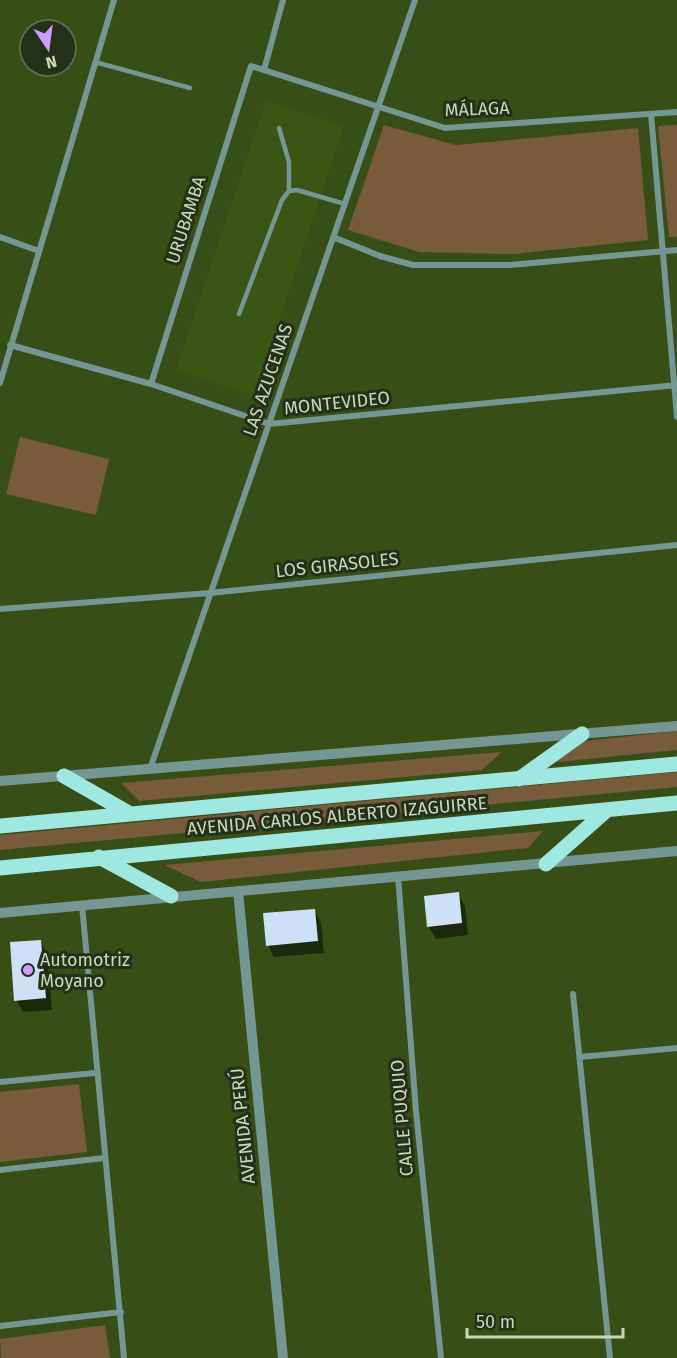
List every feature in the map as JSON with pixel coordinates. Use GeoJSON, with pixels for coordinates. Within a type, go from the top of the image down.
{"type":"FeatureCollection","features":[{"type":"Feature","properties":{"kind":"main road"},"geometry":{"type":"LineString","coordinates":[[518,780],[582,734]]}},
{"type":"Feature","properties":{"kind":"main road","name":"AVENIDA CARLOS ALBERTO IZAGUIRRE"},"geometry":{"type":"LineString","coordinates":[[0,826],[127,812],[518,780],[677,764]]}},
{"type":"Feature","properties":{"kind":"main road"},"geometry":{"type":"LineString","coordinates":[[64,776],[127,812]]}},
{"type":"Feature","properties":{"kind":"main road","name":"AVENIDA CARLOS ALBERTO IZAGUIRRE"},"geometry":{"type":"LineString","coordinates":[[0,868],[677,803]]}},
{"type":"Feature","properties":{"kind":"main road"},"geometry":{"type":"LineString","coordinates":[[546,864],[606,811]]}},
{"type":"Feature","properties":{"kind":"main road"},"geometry":{"type":"LineString","coordinates":[[99,857],[171,896]]}},
{"type":"Feature","properties":{"kind":"street"},"geometry":{"type":"LineString","coordinates":[[0,383],[114,0]]}},
{"type":"Feature","properties":{"kind":"street"},"geometry":{"type":"LineString","coordinates":[[264,70],[283,0]]}},
{"type":"Feature","properties":{"kind":"street","name":"LAS AZUCENAS"},"geometry":{"type":"LineString","coordinates":[[150,769],[415,0]]}},
{"type":"Feature","properties":{"kind":"street","name":"MÁLAGA"},"geometry":{"type":"LineString","coordinates":[[251,66],[445,128],[677,112]]}},
{"type":"Feature","properties":{"kind":"street","name":"URUBAMBA"},"geometry":{"type":"LineString","coordinates":[[151,384],[251,66]]}},
{"type":"Feature","properties":{"kind":"street"},"geometry":{"type":"LineString","coordinates":[[651,114],[677,417]]}},
{"type":"Feature","properties":{"kind":"street"},"geometry":{"type":"LineString","coordinates":[[0,237],[39,251]]}},
{"type":"Feature","properties":{"kind":"street"},"geometry":{"type":"LineString","coordinates":[[333,237],[380,256],[413,265],[510,265],[677,250]]}},
{"type":"Feature","properties":{"kind":"street","name":"MONTEVIDEO"},"geometry":{"type":"LineString","coordinates":[[10,345],[151,384],[269,424],[675,385]]}},
{"type":"Feature","properties":{"kind":"street","name":"LOS GIRASOLES"},"geometry":{"type":"LineString","coordinates":[[0,609],[210,593],[677,545]]}},
{"type":"Feature","properties":{"kind":"street"},"geometry":{"type":"LineString","coordinates":[[0,781],[677,726]]}},
{"type":"Feature","properties":{"kind":"street"},"geometry":{"type":"LineString","coordinates":[[0,913],[677,851]]}},
{"type":"Feature","properties":{"kind":"street","name":"CALLE PUQUIO"},"geometry":{"type":"LineString","coordinates":[[398,876],[416,1110],[441,1358]]}},
{"type":"Feature","properties":{"kind":"street","name":"AVENIDA PERÚ"},"geometry":{"type":"LineString","coordinates":[[238,891],[283,1358]]}},
{"type":"Feature","properties":{"kind":"street"},"geometry":{"type":"LineString","coordinates":[[82,904],[95,1073],[124,1358]]}},
{"type":"Feature","properties":{"kind":"street"},"geometry":{"type":"LineString","coordinates":[[573,994],[610,1358]]}},
{"type":"Feature","properties":{"kind":"street"},"geometry":{"type":"LineString","coordinates":[[580,1057],[677,1048]]}},
{"type":"Feature","properties":{"kind":"street"},"geometry":{"type":"LineString","coordinates":[[0,1082],[95,1073]]}},
{"type":"Feature","properties":{"kind":"street"},"geometry":{"type":"LineString","coordinates":[[0,1170],[105,1158]]}},
{"type":"Feature","properties":{"kind":"street"},"geometry":{"type":"LineString","coordinates":[[0,1326],[121,1312]]}},
{"type":"Feature","properties":{"kind":"lane"},"geometry":{"type":"LineString","coordinates":[[95,62],[190,88]]}},
{"type":"Feature","properties":{"kind":"lane"},"geometry":{"type":"LineString","coordinates":[[239,314],[282,200],[289,191],[289,162],[279,128]]}},
{"type":"Feature","properties":{"kind":"lane"},"geometry":{"type":"LineString","coordinates":[[289,191],[297,190],[345,204]]}},
{"type":"Feature","properties":{"kind":"shaded area"},"geometry":{"type":"Polygon","coordinates":[[[266,101],[344,126],[254,396],[176,370],[266,101]]]}},
{"type":"Feature","properties":{"kind":"shaded area"},"geometry":{"type":"Polygon","coordinates":[[[384,125],[456,145],[638,128],[648,240],[514,254],[419,252],[348,230],[384,125]]]}},
{"type":"Feature","properties":{"kind":"shaded area"},"geometry":{"type":"Polygon","coordinates":[[[677,125],[677,237],[669,237],[658,126],[677,125]]]}},
{"type":"Feature","properties":{"kind":"shaded area"},"geometry":{"type":"Polygon","coordinates":[[[20,437],[109,459],[96,515],[6,494],[20,437]]]}},
{"type":"Feature","properties":{"kind":"shaded area"},"geometry":{"type":"Polygon","coordinates":[[[677,731],[677,750],[547,763],[566,743],[677,731]]]}},
{"type":"Feature","properties":{"kind":"shaded area"},"geometry":{"type":"Polygon","coordinates":[[[502,752],[482,770],[139,801],[121,783],[502,752]]]}},
{"type":"Feature","properties":{"kind":"shaded area"},"geometry":{"type":"Polygon","coordinates":[[[677,772],[677,787],[0,850],[0,835],[677,772]]]}},
{"type":"Feature","properties":{"kind":"shaded area"},"geometry":{"type":"Polygon","coordinates":[[[543,831],[528,848],[201,882],[164,865],[543,831]]]}},
{"type":"Feature","properties":{"kind":"shaded area"},"geometry":{"type":"Polygon","coordinates":[[[79,1084],[87,1152],[0,1162],[0,1092],[79,1084]]]}},
{"type":"Feature","properties":{"kind":"shaded area"},"geometry":{"type":"Polygon","coordinates":[[[105,1325],[110,1358],[1,1358],[0,1339],[105,1325]]]}},
{"type":"Feature","properties":{"kind":"building"},"geometry":{"type":"Polygon","coordinates":[[[459,892],[462,923],[427,927],[424,896],[459,892]]]}},
{"type":"Feature","properties":{"kind":"building"},"geometry":{"type":"Polygon","coordinates":[[[315,909],[318,941],[266,946],[263,913],[315,909]]]}},
{"type":"Feature","properties":{"kind":"building","name":"Automotriz Moyano"},"geometry":{"type":"Polygon","coordinates":[[[41,940],[46,998],[14,1001],[10,942],[41,940]]]}},
{"type":"Feature","properties":{"kind":"place","name":"Automotriz Moyano"},"geometry":{"type":"Point","coordinates":[28,970]}}]}
